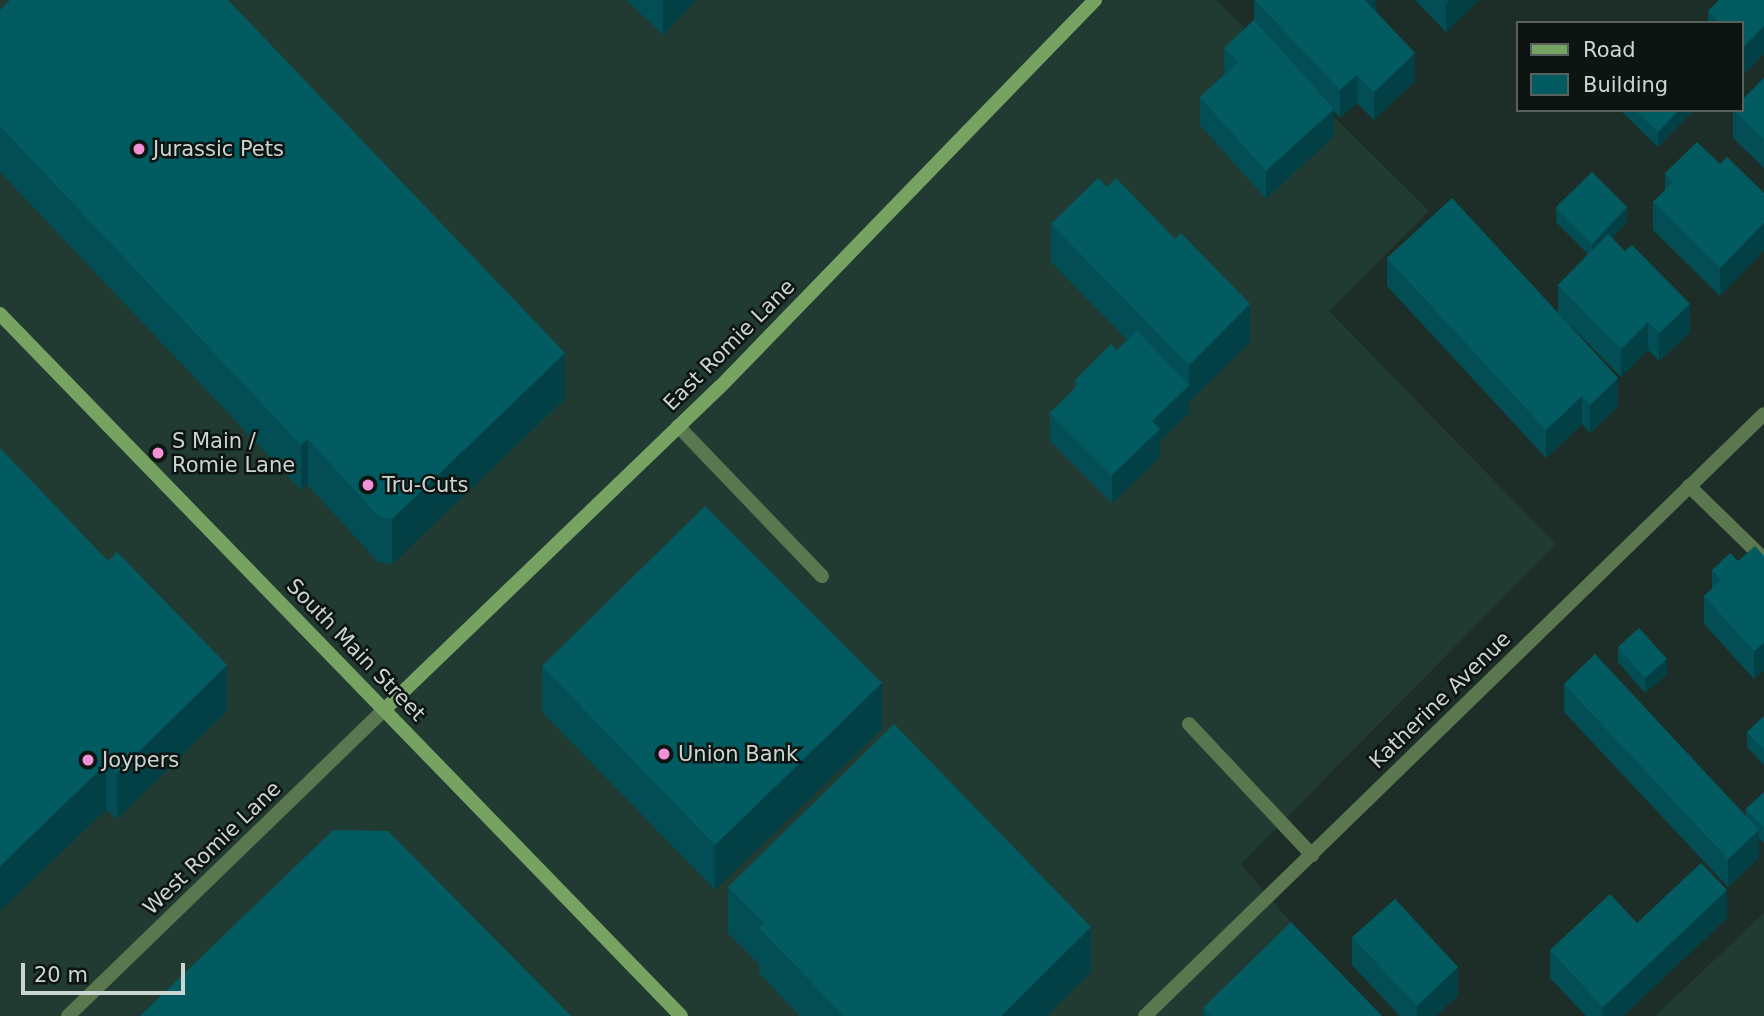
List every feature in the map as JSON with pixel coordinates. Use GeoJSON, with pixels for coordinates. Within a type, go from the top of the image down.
{"type":"FeatureCollection","features":[{"type":"Feature","properties":{"kind":"main road","name":"East Romie Lane"},"geometry":{"type":"LineString","coordinates":[[384,710],[678,426],[1095,0]]}},
{"type":"Feature","properties":{"kind":"main road","name":"South Main Street"},"geometry":{"type":"LineString","coordinates":[[0,314],[681,1016]]}},
{"type":"Feature","properties":{"kind":"street","name":"Katherine Avenue"},"geometry":{"type":"LineString","coordinates":[[1145,1016],[1764,414]]}},
{"type":"Feature","properties":{"kind":"street"},"geometry":{"type":"LineString","coordinates":[[678,426],[822,576]]}},
{"type":"Feature","properties":{"kind":"street"},"geometry":{"type":"LineString","coordinates":[[1689,486],[1764,559]]}},
{"type":"Feature","properties":{"kind":"street","name":"West Romie Lane"},"geometry":{"type":"LineString","coordinates":[[68,1016],[384,710]]}},
{"type":"Feature","properties":{"kind":"street"},"geometry":{"type":"LineString","coordinates":[[1189,724],[1312,855]]}},
{"type":"Feature","properties":{"kind":"shaded area"},"geometry":{"type":"Polygon","coordinates":[[[0,0],[1216,0],[1429,211],[1329,311],[1556,544],[1241,864],[1371,1016],[0,1016],[0,0]]]}},
{"type":"Feature","properties":{"kind":"shaded area"},"geometry":{"type":"Polygon","coordinates":[[[1764,913],[1764,1016],[1655,1016],[1764,913]]]}},
{"type":"Feature","properties":{"kind":"building"},"geometry":{"type":"Polygon","coordinates":[[[10,0],[228,0],[565,353],[392,519],[378,516],[308,439],[301,445],[0,126],[0,10],[10,0]]]}},
{"type":"Feature","properties":{"kind":"building"},"geometry":{"type":"Polygon","coordinates":[[[1255,0],[1365,0],[1415,53],[1374,92],[1357,75],[1340,90],[1255,0]]]}},
{"type":"Feature","properties":{"kind":"building"},"geometry":{"type":"Polygon","coordinates":[[[1719,0],[1764,0],[1764,26],[1744,46],[1743,21],[1718,21],[1708,11],[1719,0]]]}},
{"type":"Feature","properties":{"kind":"building"},"geometry":{"type":"Polygon","coordinates":[[[1254,20],[1334,109],[1266,171],[1200,97],[1238,62],[1224,48],[1254,20]]]}},
{"type":"Feature","properties":{"kind":"building"},"geometry":{"type":"Polygon","coordinates":[[[1764,78],[1764,140],[1736,112],[1743,112],[1743,99],[1764,78]]]}},
{"type":"Feature","properties":{"kind":"building"},"geometry":{"type":"Polygon","coordinates":[[[1637,112],[1677,112],[1658,132],[1637,112]]]}},
{"type":"Feature","properties":{"kind":"building"},"geometry":{"type":"Polygon","coordinates":[[[1697,142],[1720,164],[1727,157],[1764,193],[1764,223],[1720,268],[1653,202],[1673,182],[1665,173],[1697,142]]]}},
{"type":"Feature","properties":{"kind":"building"},"geometry":{"type":"Polygon","coordinates":[[[1592,172],[1627,207],[1592,244],[1556,207],[1592,172]]]}},
{"type":"Feature","properties":{"kind":"building"},"geometry":{"type":"Polygon","coordinates":[[[1098,178],[1107,187],[1116,178],[1175,239],[1181,233],[1250,304],[1189,365],[1051,224],[1098,178]]]}},
{"type":"Feature","properties":{"kind":"building"},"geometry":{"type":"Polygon","coordinates":[[[1452,198],[1618,378],[1590,405],[1582,396],[1546,430],[1387,258],[1452,198]]]}},
{"type":"Feature","properties":{"kind":"building"},"geometry":{"type":"Polygon","coordinates":[[[1608,234],[1625,251],[1632,245],[1690,304],[1659,333],[1648,322],[1621,349],[1558,285],[1608,234]]]}},
{"type":"Feature","properties":{"kind":"building"},"geometry":{"type":"Polygon","coordinates":[[[1137,331],[1189,385],[1152,421],[1160,429],[1112,475],[1050,413],[1079,384],[1075,380],[1111,344],[1117,350],[1137,331]]]}},
{"type":"Feature","properties":{"kind":"building"},"geometry":{"type":"Polygon","coordinates":[[[0,448],[108,561],[117,552],[227,665],[117,773],[106,764],[0,866],[0,448]]]}},
{"type":"Feature","properties":{"kind":"building"},"geometry":{"type":"Polygon","coordinates":[[[705,506],[882,683],[715,845],[542,666],[705,506]]]}},
{"type":"Feature","properties":{"kind":"building"},"geometry":{"type":"Polygon","coordinates":[[[1755,546],[1764,556],[1764,643],[1754,651],[1704,596],[1721,580],[1712,570],[1730,553],[1738,561],[1755,546]]]}},
{"type":"Feature","properties":{"kind":"building"},"geometry":{"type":"Polygon","coordinates":[[[1639,628],[1667,659],[1645,678],[1618,647],[1639,628]]]}},
{"type":"Feature","properties":{"kind":"building"},"geometry":{"type":"Polygon","coordinates":[[[1595,654],[1759,830],[1728,859],[1564,684],[1595,654]]]}},
{"type":"Feature","properties":{"kind":"building"},"geometry":{"type":"Polygon","coordinates":[[[1764,716],[1764,750],[1747,732],[1764,716]]]}},
{"type":"Feature","properties":{"kind":"building"},"geometry":{"type":"Polygon","coordinates":[[[894,724],[1091,927],[1001,1016],[844,1016],[759,928],[764,923],[728,887],[894,724]]]}},
{"type":"Feature","properties":{"kind":"building"},"geometry":{"type":"Polygon","coordinates":[[[1764,792],[1764,828],[1746,809],[1764,792]]]}},
{"type":"Feature","properties":{"kind":"building"},"geometry":{"type":"Polygon","coordinates":[[[333,830],[388,831],[571,1016],[140,1016],[333,830]]]}},
{"type":"Feature","properties":{"kind":"building"},"geometry":{"type":"Polygon","coordinates":[[[1701,863],[1727,890],[1603,1007],[1550,950],[1610,894],[1637,923],[1701,863]]]}},
{"type":"Feature","properties":{"kind":"building"},"geometry":{"type":"Polygon","coordinates":[[[1395,899],[1458,967],[1417,1006],[1352,937],[1395,899]]]}},
{"type":"Feature","properties":{"kind":"building"},"geometry":{"type":"Polygon","coordinates":[[[1291,922],[1382,1016],[1211,1016],[1203,1008],[1291,922]]]}},
{"type":"Feature","properties":{"kind":"place","name":"Jurassic Pets"},"geometry":{"type":"Point","coordinates":[139,149]}},
{"type":"Feature","properties":{"kind":"place","name":"S Main / Romie Lane"},"geometry":{"type":"Point","coordinates":[158,453]}},
{"type":"Feature","properties":{"kind":"place","name":"Tru-Cuts"},"geometry":{"type":"Point","coordinates":[368,485]}},
{"type":"Feature","properties":{"kind":"place","name":"Union Bank"},"geometry":{"type":"Point","coordinates":[664,754]}},
{"type":"Feature","properties":{"kind":"place","name":"Joypers"},"geometry":{"type":"Point","coordinates":[88,760]}}]}
